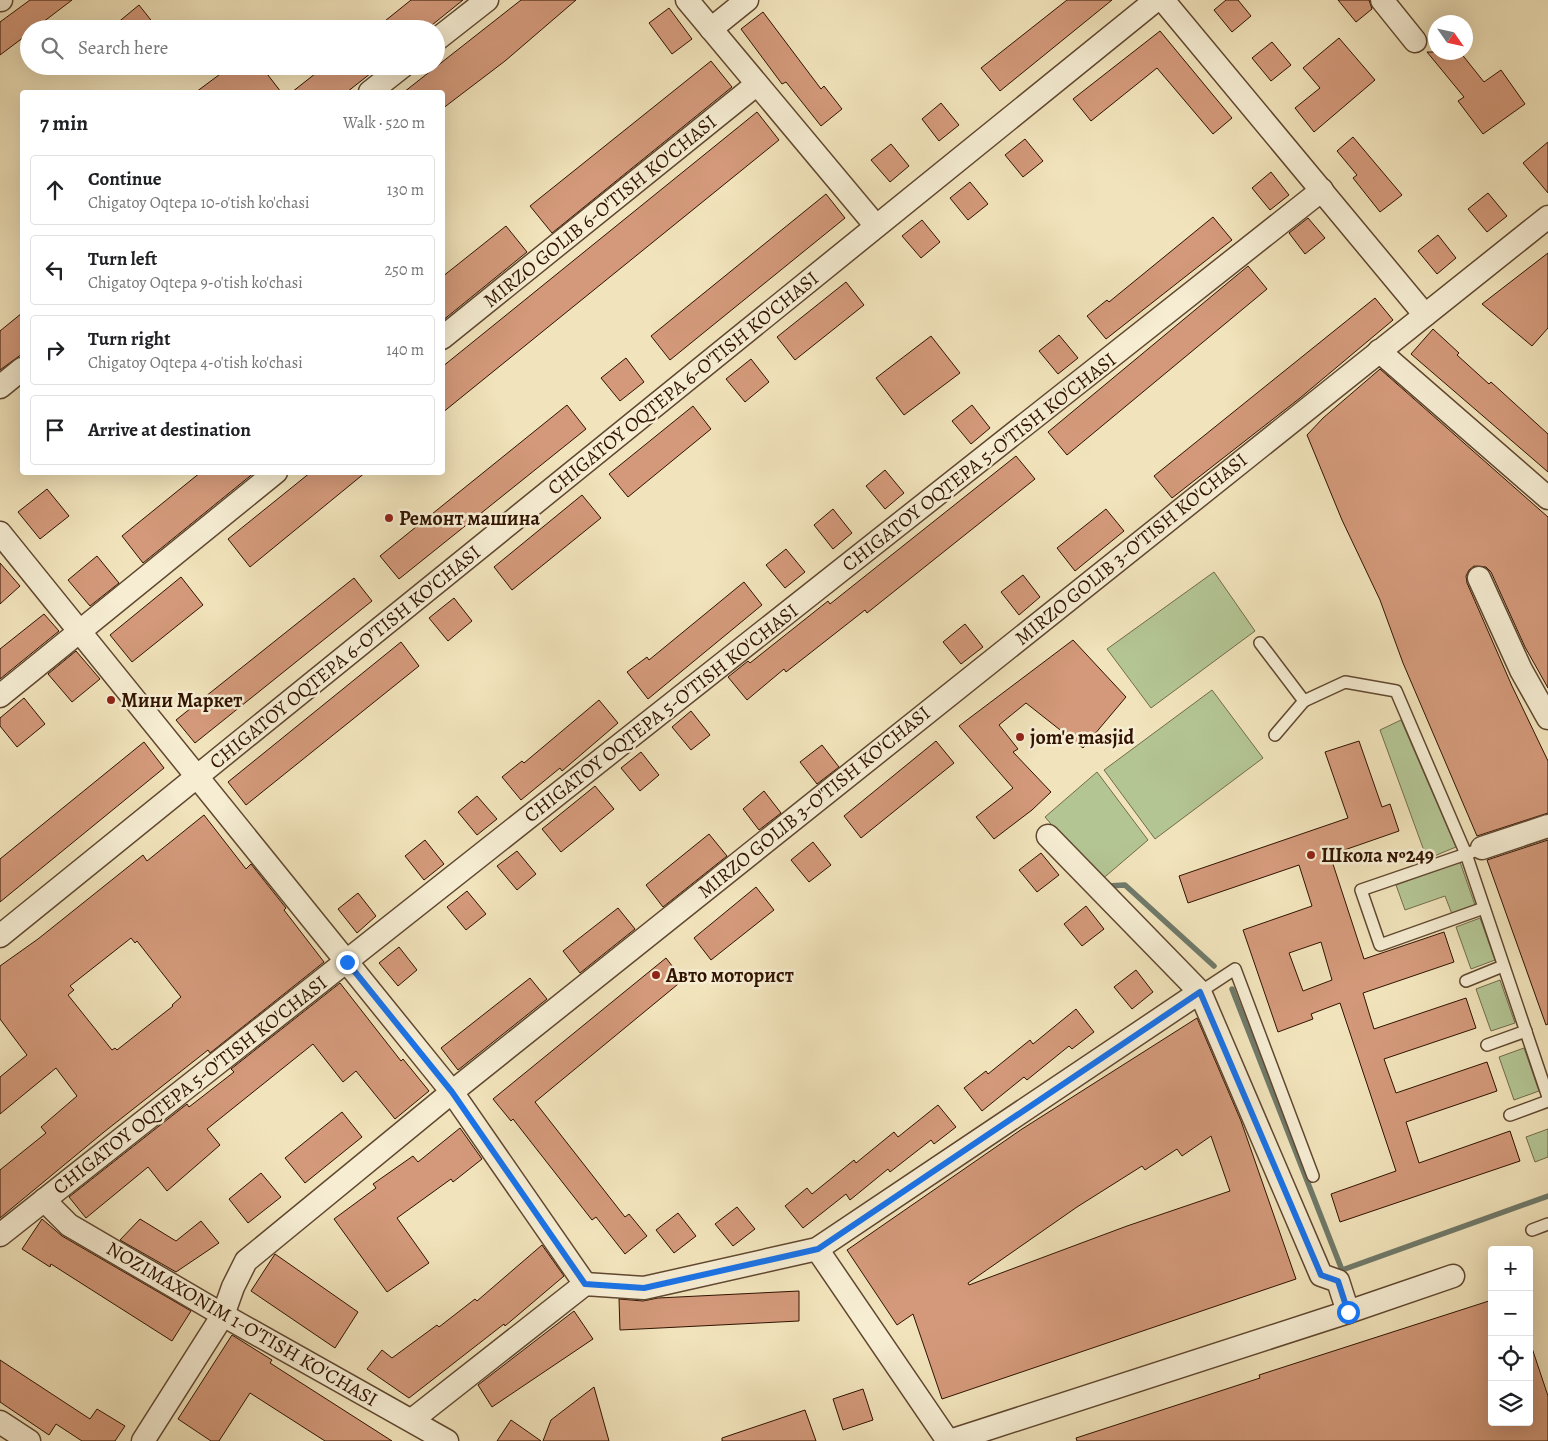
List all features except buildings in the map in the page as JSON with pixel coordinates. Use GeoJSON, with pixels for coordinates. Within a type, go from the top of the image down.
{"type":"FeatureCollection","features":[{"type":"Feature","properties":{"kind":"street"},"geometry":{"type":"LineString","coordinates":[[445,33],[487,0]]}},
{"type":"Feature","properties":{"kind":"street"},"geometry":{"type":"LineString","coordinates":[[686,0],[876,226]]}},
{"type":"Feature","properties":{"kind":"street"},"geometry":{"type":"LineString","coordinates":[[711,29],[746,0]]}},
{"type":"Feature","properties":{"kind":"street","name":"CHIGATOY OQTEPA 6-O'TISH KO'CHASI"},"geometry":{"type":"LineString","coordinates":[[0,936],[1156,0]]}},
{"type":"Feature","properties":{"kind":"street"},"geometry":{"type":"LineString","coordinates":[[1162,0],[1322,190],[1424,315]]}},
{"type":"Feature","properties":{"kind":"street"},"geometry":{"type":"LineString","coordinates":[[1382,0],[1415,41]]}},
{"type":"Feature","properties":{"kind":"street"},"geometry":{"type":"LineString","coordinates":[[373,90],[392,75]]}},
{"type":"Feature","properties":{"kind":"street","name":"MIRZO GOLIB 6-O'TISH KO'CHASI"},"geometry":{"type":"LineString","coordinates":[[445,336],[757,84]]}},
{"type":"Feature","properties":{"kind":"street","name":"CHIGATOY OQTEPA 5-O'TISH KO'CHASI"},"geometry":{"type":"LineString","coordinates":[[0,1236],[1322,190]]}},
{"type":"Feature","properties":{"kind":"street","name":"MIRZO GOLIB 3-O'TISH KO'CHASI"},"geometry":{"type":"LineString","coordinates":[[142,1441],[223,1315],[233,1287],[246,1261],[452,1092],[1424,315],[1544,227]]}},
{"type":"Feature","properties":{"kind":"street"},"geometry":{"type":"LineString","coordinates":[[1379,351],[1548,498]]}},
{"type":"Feature","properties":{"kind":"street"},"geometry":{"type":"LineString","coordinates":[[0,387],[20,371]]}},
{"type":"Feature","properties":{"kind":"street"},"geometry":{"type":"LineString","coordinates":[[0,696],[272,475]]}},
{"type":"Feature","properties":{"kind":"street"},"geometry":{"type":"LineString","coordinates":[[0,533],[452,1092],[585,1284]]}},
{"type":"Feature","properties":{"kind":"street"},"geometry":{"type":"LineString","coordinates":[[1479,578],[1521,670],[1548,718]]}},
{"type":"Feature","properties":{"kind":"street"},"geometry":{"type":"LineString","coordinates":[[1474,851],[1548,826]]}},
{"type":"Feature","properties":{"kind":"street"},"geometry":{"type":"LineString","coordinates":[[1048,836],[1200,992],[1321,1275],[1338,1281],[1348,1312]]}},
{"type":"Feature","properties":{"kind":"street"},"geometry":{"type":"LineString","coordinates":[[412,1420],[585,1284],[644,1288],[818,1249],[1200,992]]}},
{"type":"Feature","properties":{"kind":"street","name":"NOZIMAXONIM 1-O'TISH KO'CHASI"},"geometry":{"type":"LineString","coordinates":[[44,1200],[69,1225],[223,1315],[447,1441]]}},
{"type":"Feature","properties":{"kind":"street"},"geometry":{"type":"LineString","coordinates":[[818,1249],[959,1440],[1453,1276]]}},
{"type":"Feature","properties":{"kind":"street"},"geometry":{"type":"LineString","coordinates":[[0,1422],[29,1441]]}},
{"type":"Feature","properties":{"kind":"lane"},"geometry":{"type":"LineString","coordinates":[[1260,643],[1304,701]]}},
{"type":"Feature","properties":{"kind":"lane"},"geometry":{"type":"LineString","coordinates":[[1275,735],[1304,701],[1345,682],[1396,690],[1474,851],[1484,908],[1548,1097]]}},
{"type":"Feature","properties":{"kind":"lane"},"geometry":{"type":"LineString","coordinates":[[1474,851],[1361,890],[1380,945],[1484,908]]}},
{"type":"Feature","properties":{"kind":"lane"},"geometry":{"type":"LineString","coordinates":[[1466,981],[1503,966]]}},
{"type":"Feature","properties":{"kind":"lane"},"geometry":{"type":"LineString","coordinates":[[1200,992],[1235,969],[1313,1176]]}},
{"type":"Feature","properties":{"kind":"lane"},"geometry":{"type":"LineString","coordinates":[[1487,1045],[1526,1031]]}},
{"type":"Feature","properties":{"kind":"lane"},"geometry":{"type":"LineString","coordinates":[[1510,1115],[1548,1101]]}},
{"type":"Feature","properties":{"kind":"lane"},"geometry":{"type":"LineString","coordinates":[[1532,1230],[1548,1224]]}},
{"type":"Feature","properties":{"kind":"green space"},"geometry":{"type":"Polygon","coordinates":[[[1214,572],[1255,631],[1151,708],[1107,649],[1214,572]]]}},
{"type":"Feature","properties":{"kind":"green space"},"geometry":{"type":"Polygon","coordinates":[[[1212,690],[1263,758],[1155,839],[1104,770],[1212,690]]]}},
{"type":"Feature","properties":{"kind":"green space"},"geometry":{"type":"Polygon","coordinates":[[[1401,720],[1456,847],[1427,859],[1380,730],[1401,720]]]}},
{"type":"Feature","properties":{"kind":"green space"},"geometry":{"type":"Polygon","coordinates":[[[1097,772],[1148,840],[1100,881],[1045,817],[1097,772]]]}},
{"type":"Feature","properties":{"kind":"green space"},"geometry":{"type":"Polygon","coordinates":[[[1460,862],[1475,905],[1452,914],[1445,896],[1405,910],[1396,885],[1460,862]]]}},
{"type":"Feature","properties":{"kind":"green space"},"geometry":{"type":"Polygon","coordinates":[[[1480,918],[1495,960],[1471,969],[1456,927],[1480,918]]]}},
{"type":"Feature","properties":{"kind":"green space"},"geometry":{"type":"Polygon","coordinates":[[[1500,980],[1515,1023],[1491,1031],[1476,989],[1500,980]]]}},
{"type":"Feature","properties":{"kind":"green space"},"geometry":{"type":"Polygon","coordinates":[[[1524,1048],[1539,1091],[1514,1100],[1499,1057],[1524,1048]]]}},
{"type":"Feature","properties":{"kind":"green space"},"geometry":{"type":"Polygon","coordinates":[[[1548,1129],[1548,1157],[1535,1162],[1526,1137],[1548,1129]]]}},
{"type":"Feature","properties":{"kind":"waterway"},"geometry":{"type":"LineString","coordinates":[[1108,886],[1125,885],[1214,966]]}},
{"type":"Feature","properties":{"kind":"waterway"},"geometry":{"type":"LineString","coordinates":[[1232,989],[1342,1270],[1548,1196]]}},
{"type":"Feature","properties":{"kind":"place","name":"Ремонт машина"},"geometry":{"type":"Point","coordinates":[389,518]}},
{"type":"Feature","properties":{"kind":"place","name":"Мини Маркет"},"geometry":{"type":"Point","coordinates":[111,700]}},
{"type":"Feature","properties":{"kind":"place","name":"jom'e masjid"},"geometry":{"type":"Point","coordinates":[1020,737]}},
{"type":"Feature","properties":{"kind":"place","name":"Школа №249"},"geometry":{"type":"Point","coordinates":[1311,855]}},
{"type":"Feature","properties":{"kind":"place","name":"Авто моторист"},"geometry":{"type":"Point","coordinates":[656,975]}},
{"type":"Feature","properties":{"kind":"route"},"geometry":{"type":"LineString","coordinates":[[347,962],[452,1092],[585,1284],[644,1288],[818,1249],[1200,992],[1321,1275],[1324,1278],[1338,1281],[1348,1312]]}}]}
